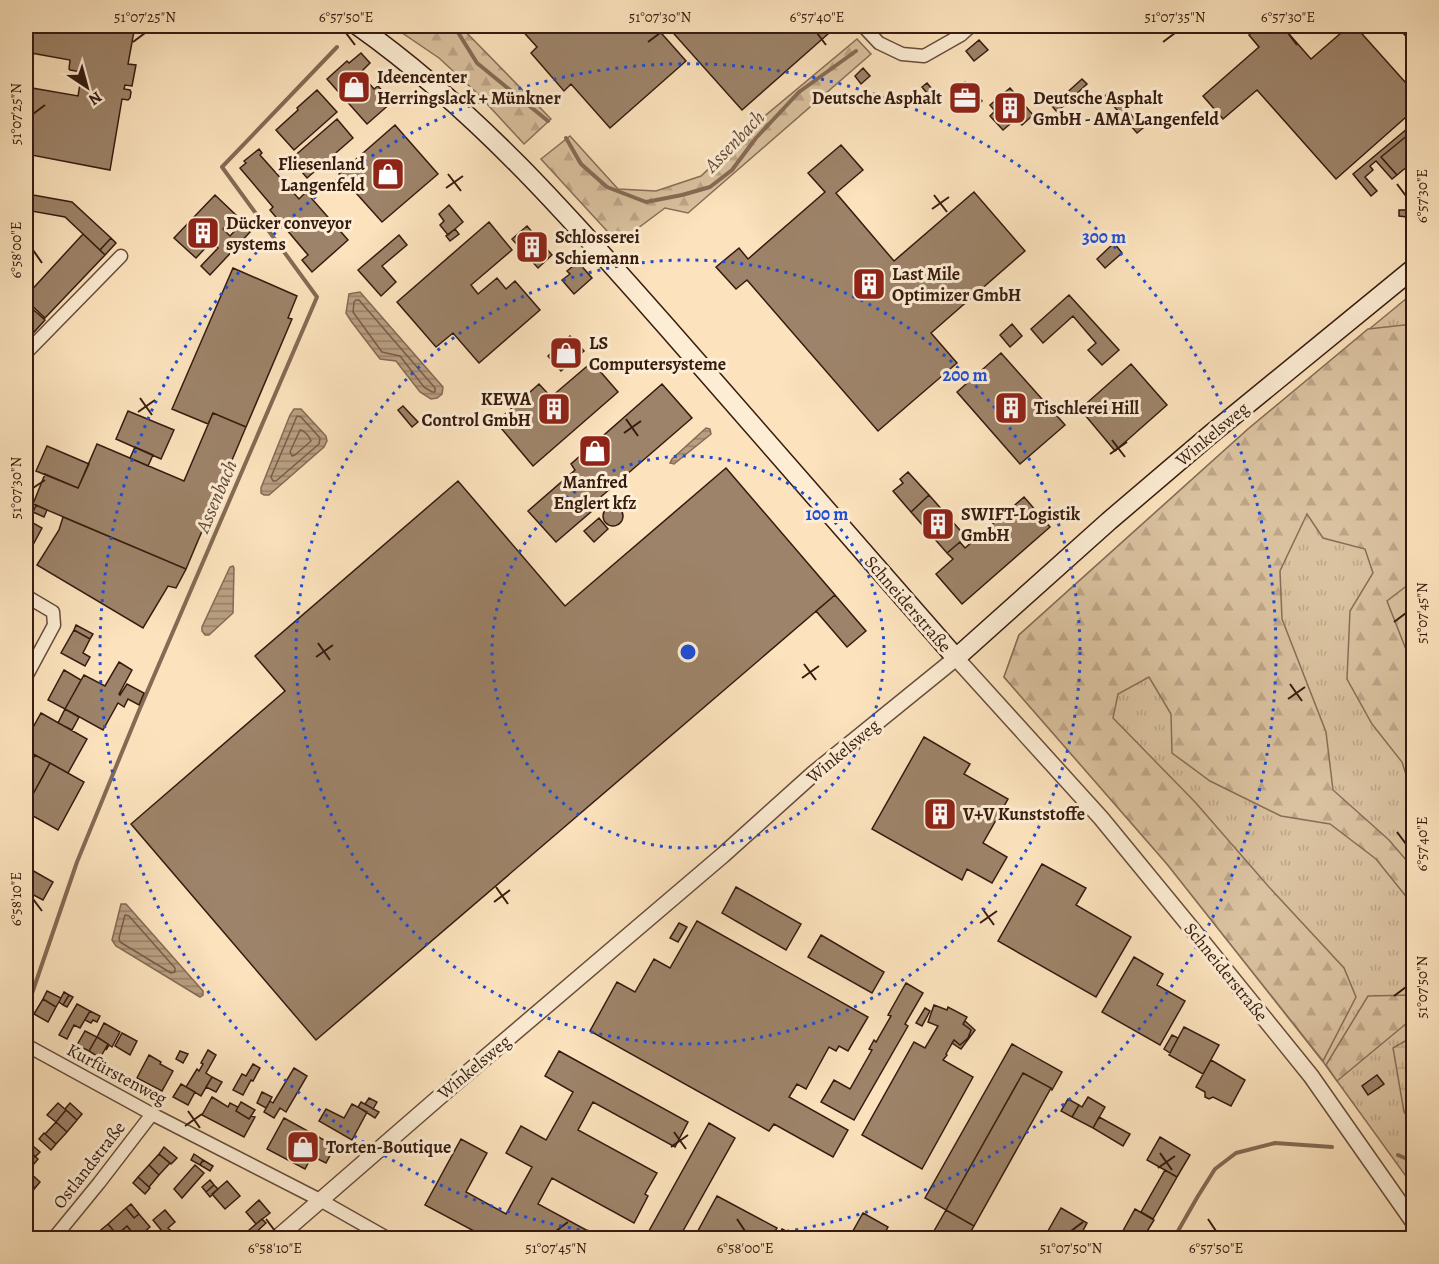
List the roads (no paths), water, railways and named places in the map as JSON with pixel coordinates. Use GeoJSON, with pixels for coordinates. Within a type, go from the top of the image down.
{"type":"FeatureCollection","features":[{"type":"Feature","properties":{"kind":"main road","name":"Schneiderstraße"},"geometry":{"type":"LineString","coordinates":[[358,26],[408,62],[460,107],[540,187],[672,333],[956,658]]}},
{"type":"Feature","properties":{"kind":"main road","name":"Winkelsweg"},"geometry":{"type":"LineString","coordinates":[[956,658],[1109,521],[1413,268]]}},
{"type":"Feature","properties":{"kind":"street"},"geometry":{"type":"LineString","coordinates":[[863,26],[879,43],[903,54],[924,56],[971,26]]}},
{"type":"Feature","properties":{"kind":"street"},"geometry":{"type":"LineString","coordinates":[[26,352],[121,256]]}},
{"type":"Feature","properties":{"kind":"street"},"geometry":{"type":"LineString","coordinates":[[26,596],[52,612],[54,625],[26,677]]}},
{"type":"Feature","properties":{"kind":"street","name":"Winkelsweg"},"geometry":{"type":"LineString","coordinates":[[277,1239],[723,855],[813,774],[956,658]]}},
{"type":"Feature","properties":{"kind":"street","name":"Schneiderstraße"},"geometry":{"type":"LineString","coordinates":[[956,658],[1101,818],[1311,1076],[1413,1223]]}},
{"type":"Feature","properties":{"kind":"street","name":"Kurfürstenweg"},"geometry":{"type":"LineString","coordinates":[[26,1045],[152,1114],[320,1200],[387,1239]]}},
{"type":"Feature","properties":{"kind":"street","name":"Ostlandstraße"},"geometry":{"type":"LineString","coordinates":[[54,1239],[152,1114]]}},
{"type":"Feature","properties":{"kind":"water"},"geometry":{"type":"Polygon","coordinates":[[[360,292],[443,387],[442,394],[437,398],[431,399],[420,392],[396,361],[380,359],[351,321],[346,313],[349,294],[360,292]]]}},
{"type":"Feature","properties":{"kind":"water"},"geometry":{"type":"Polygon","coordinates":[[[294,409],[301,409],[326,436],[327,441],[324,447],[269,495],[264,495],[261,493],[261,488],[294,409]]]}},
{"type":"Feature","properties":{"kind":"water"},"geometry":{"type":"Polygon","coordinates":[[[706,428],[710,429],[711,434],[674,464],[670,463],[672,459],[706,428]]]}},
{"type":"Feature","properties":{"kind":"water"},"geometry":{"type":"Polygon","coordinates":[[[233,566],[233,613],[209,635],[205,635],[202,627],[230,567],[233,566]]]}},
{"type":"Feature","properties":{"kind":"water"},"geometry":{"type":"Polygon","coordinates":[[[121,904],[126,904],[203,991],[203,995],[200,997],[116,946],[112,940],[121,904]]]}},
{"type":"Feature","properties":{"kind":"waterway","name":"Assenbach"},"geometry":{"type":"LineString","coordinates":[[454,26],[477,63],[548,121]]}},
{"type":"Feature","properties":{"kind":"waterway","name":"Assenbach"},"geometry":{"type":"LineString","coordinates":[[26,1011],[77,862],[138,713],[317,297],[222,167],[337,47]]}},
{"type":"Feature","properties":{"kind":"waterway","name":"Assenbach"},"geometry":{"type":"LineString","coordinates":[[566,138],[581,164],[607,187],[646,202],[710,187],[732,170],[756,138],[799,92],[856,51]]}},
{"type":"Feature","properties":{"kind":"waterway"},"geometry":{"type":"LineString","coordinates":[[1174,1238],[1215,1169],[1236,1153],[1275,1143],[1332,1147]]}},
{"type":"Feature","properties":{"kind":"waterway"},"geometry":{"type":"LineString","coordinates":[[1398,1155],[1414,1162]]}},
{"type":"Feature","properties":{"kind":"place","name":"Ideencenter Herringslack + Münkner"},"geometry":{"type":"Point","coordinates":[354,87]}},
{"type":"Feature","properties":{"kind":"place","name":"Deutsche Asphalt"},"geometry":{"type":"Point","coordinates":[965,98]}},
{"type":"Feature","properties":{"kind":"place","name":"Deutsche Asphalt GmbH - AMA Langenfeld"},"geometry":{"type":"Point","coordinates":[1010,108]}},
{"type":"Feature","properties":{"kind":"place","name":"Fliesenland Langenfeld"},"geometry":{"type":"Point","coordinates":[388,174]}},
{"type":"Feature","properties":{"kind":"place","name":"Dücker conveyor systems"},"geometry":{"type":"Point","coordinates":[203,233]}},
{"type":"Feature","properties":{"kind":"place","name":"Schlosserei Schiemann"},"geometry":{"type":"Point","coordinates":[532,247]}},
{"type":"Feature","properties":{"kind":"place","name":"Last Mile Optimizer GmbH"},"geometry":{"type":"Point","coordinates":[869,284]}},
{"type":"Feature","properties":{"kind":"place","name":"LS Computersysteme"},"geometry":{"type":"Point","coordinates":[566,353]}},
{"type":"Feature","properties":{"kind":"place","name":"Tischlerei Hill"},"geometry":{"type":"Point","coordinates":[1011,408]}},
{"type":"Feature","properties":{"kind":"place","name":"KEWA Control GmbH"},"geometry":{"type":"Point","coordinates":[554,409]}},
{"type":"Feature","properties":{"kind":"place","name":"Manfred Englert kfz"},"geometry":{"type":"Point","coordinates":[595,451]}},
{"type":"Feature","properties":{"kind":"place","name":"SWIFT-Logistik GmbH"},"geometry":{"type":"Point","coordinates":[938,524]}},
{"type":"Feature","properties":{"kind":"place","name":"V+V Kunststoffe"},"geometry":{"type":"Point","coordinates":[940,814]}},
{"type":"Feature","properties":{"kind":"place","name":"Torten-Boutique"},"geometry":{"type":"Point","coordinates":[303,1147]}}]}
